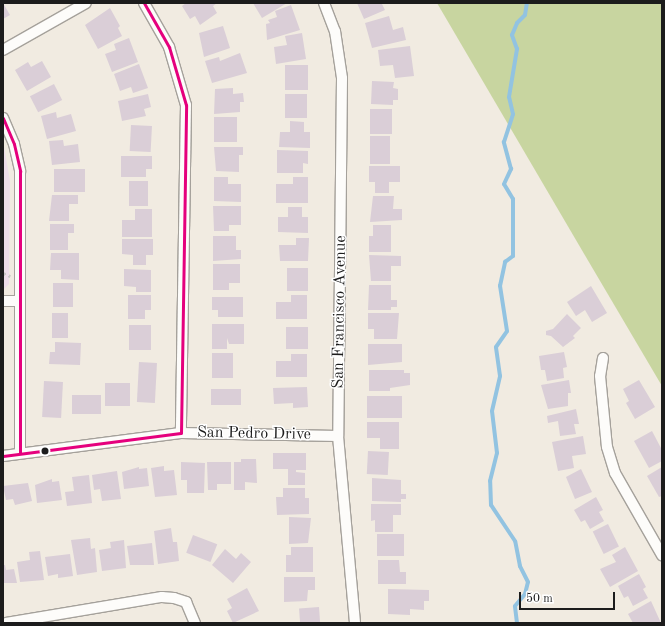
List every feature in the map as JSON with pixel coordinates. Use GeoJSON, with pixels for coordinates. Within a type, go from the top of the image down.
{"type":"FeatureCollection","features":[{"type":"Feature","properties":{"kind":"street"},"geometry":{"type":"LineString","coordinates":[[3,50],[86,3]]}},
{"type":"Feature","properties":{"kind":"street"},"geometry":{"type":"LineString","coordinates":[[144,3],[168,47],[186,105],[181,433]]}},
{"type":"Feature","properties":{"kind":"street","name":"San Francisco Avenue"},"geometry":{"type":"LineString","coordinates":[[324,3],[335,31],[342,78],[338,436],[355,623]]}},
{"type":"Feature","properties":{"kind":"street"},"geometry":{"type":"LineString","coordinates":[[3,118],[14,144],[20,171],[20,453]]}},
{"type":"Feature","properties":{"kind":"street"},"geometry":{"type":"LineString","coordinates":[[3,301],[20,301]]}},
{"type":"Feature","properties":{"kind":"street"},"geometry":{"type":"LineString","coordinates":[[603,358],[600,376],[607,447],[615,473],[662,556]]}},
{"type":"Feature","properties":{"kind":"street","name":"San Pedro Drive"},"geometry":{"type":"LineString","coordinates":[[3,456],[181,433],[338,436]]}},
{"type":"Feature","properties":{"kind":"street"},"geometry":{"type":"LineString","coordinates":[[6,623],[162,597],[174,598],[186,602],[195,623]]}},
{"type":"Feature","properties":{"kind":"shaded area"},"geometry":{"type":"Polygon","coordinates":[[[3,141],[10,181],[9,284],[4,289],[3,141]]]}},
{"type":"Feature","properties":{"kind":"green space"},"geometry":{"type":"Polygon","coordinates":[[[437,3],[662,3],[662,386],[583,252],[437,3]]]}},
{"type":"Feature","properties":{"kind":"building"},"geometry":{"type":"Polygon","coordinates":[[[3,3],[10,15],[3,19],[3,3]]]}},
{"type":"Feature","properties":{"kind":"building"},"geometry":{"type":"Polygon","coordinates":[[[186,3],[217,3],[213,6],[217,13],[200,25],[195,16],[190,19],[182,6],[186,3]]]}},
{"type":"Feature","properties":{"kind":"building"},"geometry":{"type":"Polygon","coordinates":[[[253,3],[287,3],[262,18],[253,3]]]}},
{"type":"Feature","properties":{"kind":"building"},"geometry":{"type":"Polygon","coordinates":[[[357,3],[386,3],[382,4],[385,10],[364,19],[357,3]]]}},
{"type":"Feature","properties":{"kind":"building"},"geometry":{"type":"Polygon","coordinates":[[[291,5],[300,30],[267,40],[266,24],[270,23],[268,20],[277,17],[275,11],[291,5]]]}},
{"type":"Feature","properties":{"kind":"building"},"geometry":{"type":"Polygon","coordinates":[[[110,8],[120,26],[118,28],[122,36],[98,49],[85,25],[110,8]]]}},
{"type":"Feature","properties":{"kind":"building"},"geometry":{"type":"Polygon","coordinates":[[[389,16],[393,30],[403,27],[406,40],[372,48],[365,23],[389,16]]]}},
{"type":"Feature","properties":{"kind":"building"},"geometry":{"type":"Polygon","coordinates":[[[223,26],[230,48],[204,57],[199,33],[223,26]]]}},
{"type":"Feature","properties":{"kind":"building"},"geometry":{"type":"Polygon","coordinates":[[[302,33],[306,59],[276,64],[274,47],[287,45],[285,36],[302,33]]]}},
{"type":"Feature","properties":{"kind":"building"},"geometry":{"type":"Polygon","coordinates":[[[129,38],[138,62],[112,72],[105,54],[116,50],[114,44],[129,38]]]}},
{"type":"Feature","properties":{"kind":"building"},"geometry":{"type":"Polygon","coordinates":[[[410,46],[414,76],[395,78],[393,65],[380,66],[378,50],[410,46]]]}},
{"type":"Feature","properties":{"kind":"building"},"geometry":{"type":"Polygon","coordinates":[[[240,53],[247,73],[212,83],[205,61],[219,57],[220,61],[240,53]]]}},
{"type":"Feature","properties":{"kind":"building"},"geometry":{"type":"Polygon","coordinates":[[[42,61],[51,77],[27,91],[15,70],[28,62],[31,67],[42,61]]]}},
{"type":"Feature","properties":{"kind":"building"},"geometry":{"type":"Polygon","coordinates":[[[139,64],[148,88],[133,93],[131,87],[120,91],[114,74],[139,64]]]}},
{"type":"Feature","properties":{"kind":"building"},"geometry":{"type":"Polygon","coordinates":[[[285,65],[308,65],[308,90],[285,90],[285,65]]]}},
{"type":"Feature","properties":{"kind":"building"},"geometry":{"type":"Polygon","coordinates":[[[372,81],[394,82],[393,88],[398,89],[398,100],[393,100],[393,105],[371,104],[372,81]]]}},
{"type":"Feature","properties":{"kind":"building"},"geometry":{"type":"Polygon","coordinates":[[[54,84],[62,100],[38,112],[30,96],[54,84]]]}},
{"type":"Feature","properties":{"kind":"building"},"geometry":{"type":"Polygon","coordinates":[[[233,88],[233,94],[243,93],[244,102],[240,102],[240,112],[214,114],[215,89],[233,88]]]}},
{"type":"Feature","properties":{"kind":"building"},"geometry":{"type":"Polygon","coordinates":[[[148,94],[151,107],[144,109],[146,116],[122,121],[118,101],[148,94]]]}},
{"type":"Feature","properties":{"kind":"building"},"geometry":{"type":"Polygon","coordinates":[[[285,94],[307,94],[307,118],[285,118],[285,94]]]}},
{"type":"Feature","properties":{"kind":"building"},"geometry":{"type":"Polygon","coordinates":[[[370,109],[392,109],[392,134],[370,134],[370,109]]]}},
{"type":"Feature","properties":{"kind":"building"},"geometry":{"type":"Polygon","coordinates":[[[56,112],[57,118],[71,114],[76,131],[47,139],[41,116],[56,112]]]}},
{"type":"Feature","properties":{"kind":"building"},"geometry":{"type":"Polygon","coordinates":[[[214,117],[237,117],[237,142],[214,142],[214,117]]]}},
{"type":"Feature","properties":{"kind":"building"},"geometry":{"type":"Polygon","coordinates":[[[290,121],[304,122],[304,132],[310,132],[310,148],[279,147],[280,132],[290,132],[290,121]]]}},
{"type":"Feature","properties":{"kind":"building"},"geometry":{"type":"Polygon","coordinates":[[[131,125],[152,126],[151,152],[130,151],[131,125]]]}},
{"type":"Feature","properties":{"kind":"building"},"geometry":{"type":"Polygon","coordinates":[[[370,136],[390,136],[390,164],[370,164],[370,136]]]}},
{"type":"Feature","properties":{"kind":"building"},"geometry":{"type":"Polygon","coordinates":[[[63,140],[64,146],[78,144],[80,162],[52,165],[49,141],[63,140]]]}},
{"type":"Feature","properties":{"kind":"building"},"geometry":{"type":"Polygon","coordinates":[[[214,147],[243,147],[243,155],[239,155],[239,172],[216,171],[214,147]]]}},
{"type":"Feature","properties":{"kind":"building"},"geometry":{"type":"Polygon","coordinates":[[[277,150],[308,151],[308,164],[303,163],[303,173],[277,173],[277,150]]]}},
{"type":"Feature","properties":{"kind":"building"},"geometry":{"type":"Polygon","coordinates":[[[121,156],[152,156],[152,169],[146,169],[146,177],[121,177],[121,156]]]}},
{"type":"Feature","properties":{"kind":"building"},"geometry":{"type":"Polygon","coordinates":[[[369,166],[400,166],[400,182],[389,182],[389,193],[375,193],[375,182],[369,182],[369,166]]]}},
{"type":"Feature","properties":{"kind":"building"},"geometry":{"type":"Polygon","coordinates":[[[54,169],[85,169],[85,192],[54,192],[54,169]]]}},
{"type":"Feature","properties":{"kind":"building"},"geometry":{"type":"Polygon","coordinates":[[[214,177],[228,177],[228,184],[241,184],[241,202],[214,201],[214,177]]]}},
{"type":"Feature","properties":{"kind":"building"},"geometry":{"type":"Polygon","coordinates":[[[293,177],[308,177],[308,203],[276,203],[276,184],[293,184],[293,177]]]}},
{"type":"Feature","properties":{"kind":"building"},"geometry":{"type":"Polygon","coordinates":[[[129,181],[148,181],[148,206],[129,206],[129,181]]]}},
{"type":"Feature","properties":{"kind":"building"},"geometry":{"type":"Polygon","coordinates":[[[52,195],[78,195],[78,204],[69,204],[69,221],[49,221],[52,195]]]}},
{"type":"Feature","properties":{"kind":"building"},"geometry":{"type":"Polygon","coordinates":[[[373,196],[394,196],[393,209],[402,209],[402,220],[370,222],[373,196]]]}},
{"type":"Feature","properties":{"kind":"building"},"geometry":{"type":"Polygon","coordinates":[[[213,206],[241,206],[241,225],[229,225],[229,231],[214,231],[213,206]]]}},
{"type":"Feature","properties":{"kind":"building"},"geometry":{"type":"Polygon","coordinates":[[[288,207],[302,207],[302,217],[308,217],[308,233],[278,232],[278,217],[288,217],[288,207]]]}},
{"type":"Feature","properties":{"kind":"building"},"geometry":{"type":"Polygon","coordinates":[[[135,209],[152,209],[152,237],[122,237],[122,220],[135,220],[135,209]]]}},
{"type":"Feature","properties":{"kind":"building"},"geometry":{"type":"Polygon","coordinates":[[[50,224],[74,224],[74,233],[68,233],[68,250],[50,250],[50,224]]]}},
{"type":"Feature","properties":{"kind":"building"},"geometry":{"type":"Polygon","coordinates":[[[373,225],[391,225],[391,252],[369,252],[369,236],[373,236],[373,225]]]}},
{"type":"Feature","properties":{"kind":"building"},"geometry":{"type":"Polygon","coordinates":[[[213,236],[236,236],[236,250],[241,250],[241,259],[213,261],[213,236]]]}},
{"type":"Feature","properties":{"kind":"building"},"geometry":{"type":"Polygon","coordinates":[[[296,238],[309,238],[308,261],[280,261],[279,245],[296,245],[296,238]]]}},
{"type":"Feature","properties":{"kind":"building"},"geometry":{"type":"Polygon","coordinates":[[[122,239],[153,239],[153,255],[146,255],[146,265],[133,265],[133,255],[122,254],[122,239]]]}},
{"type":"Feature","properties":{"kind":"building"},"geometry":{"type":"Polygon","coordinates":[[[51,253],[79,253],[79,280],[61,279],[61,270],[50,270],[51,253]]]}},
{"type":"Feature","properties":{"kind":"building"},"geometry":{"type":"Polygon","coordinates":[[[369,255],[401,256],[401,266],[391,266],[391,281],[371,281],[369,255]]]}},
{"type":"Feature","properties":{"kind":"building"},"geometry":{"type":"Polygon","coordinates":[[[213,264],[240,264],[240,283],[229,283],[229,290],[213,290],[213,264]]]}},
{"type":"Feature","properties":{"kind":"building"},"geometry":{"type":"Polygon","coordinates":[[[287,268],[308,268],[308,291],[287,291],[287,268]]]}},
{"type":"Feature","properties":{"kind":"building"},"geometry":{"type":"Polygon","coordinates":[[[124,269],[151,270],[151,292],[136,292],[136,287],[124,286],[124,269]]]}},
{"type":"Feature","properties":{"kind":"building"},"geometry":{"type":"Polygon","coordinates":[[[53,283],[73,283],[73,307],[53,307],[53,283]]]}},
{"type":"Feature","properties":{"kind":"building"},"geometry":{"type":"Polygon","coordinates":[[[369,285],[391,285],[391,300],[397,300],[397,307],[391,307],[391,310],[368,310],[369,285]]]}},
{"type":"Feature","properties":{"kind":"building"},"geometry":{"type":"Polygon","coordinates":[[[591,286],[607,313],[592,322],[585,310],[576,316],[567,302],[591,286]]]}},
{"type":"Feature","properties":{"kind":"building"},"geometry":{"type":"Polygon","coordinates":[[[128,295],[151,295],[151,310],[145,310],[145,319],[128,319],[128,295]]]}},
{"type":"Feature","properties":{"kind":"building"},"geometry":{"type":"Polygon","coordinates":[[[291,295],[307,295],[307,319],[276,319],[276,302],[291,302],[291,295]]]}},
{"type":"Feature","properties":{"kind":"building"},"geometry":{"type":"Polygon","coordinates":[[[212,297],[243,297],[243,317],[218,317],[218,310],[212,310],[212,297]]]}},
{"type":"Feature","properties":{"kind":"building"},"geometry":{"type":"Polygon","coordinates":[[[52,313],[68,313],[68,338],[52,338],[52,313]]]}},
{"type":"Feature","properties":{"kind":"building"},"geometry":{"type":"Polygon","coordinates":[[[368,313],[399,313],[397,339],[374,339],[374,329],[368,329],[368,313]]]}},
{"type":"Feature","properties":{"kind":"building"},"geometry":{"type":"Polygon","coordinates":[[[567,314],[581,328],[573,336],[575,338],[563,347],[551,336],[546,335],[546,331],[553,329],[567,314]]]}},
{"type":"Feature","properties":{"kind":"building"},"geometry":{"type":"Polygon","coordinates":[[[212,324],[244,324],[244,344],[229,344],[227,338],[227,349],[212,349],[212,324]]]}},
{"type":"Feature","properties":{"kind":"building"},"geometry":{"type":"Polygon","coordinates":[[[129,325],[151,325],[151,350],[129,350],[129,325]]]}},
{"type":"Feature","properties":{"kind":"building"},"geometry":{"type":"Polygon","coordinates":[[[286,327],[308,327],[308,349],[286,349],[286,327]]]}},
{"type":"Feature","properties":{"kind":"building"},"geometry":{"type":"Polygon","coordinates":[[[55,342],[81,343],[80,365],[49,364],[50,352],[55,352],[55,342]]]}},
{"type":"Feature","properties":{"kind":"building"},"geometry":{"type":"Polygon","coordinates":[[[368,344],[402,344],[402,362],[368,365],[368,344]]]}},
{"type":"Feature","properties":{"kind":"building"},"geometry":{"type":"Polygon","coordinates":[[[564,352],[567,367],[563,368],[564,378],[547,381],[545,370],[541,370],[539,356],[564,352]]]}},
{"type":"Feature","properties":{"kind":"building"},"geometry":{"type":"Polygon","coordinates":[[[212,353],[233,353],[233,378],[212,378],[212,353]]]}},
{"type":"Feature","properties":{"kind":"building"},"geometry":{"type":"Polygon","coordinates":[[[291,354],[307,354],[307,377],[276,377],[276,361],[291,361],[291,354]]]}},
{"type":"Feature","properties":{"kind":"building"},"geometry":{"type":"Polygon","coordinates":[[[139,362],[157,363],[155,403],[137,402],[139,362]]]}},
{"type":"Feature","properties":{"kind":"building"},"geometry":{"type":"Polygon","coordinates":[[[369,370],[404,370],[404,373],[410,373],[410,385],[390,388],[390,391],[369,391],[369,370]]]}},
{"type":"Feature","properties":{"kind":"building"},"geometry":{"type":"Polygon","coordinates":[[[569,380],[571,393],[568,393],[568,406],[548,409],[541,385],[569,380]]]}},
{"type":"Feature","properties":{"kind":"building"},"geometry":{"type":"Polygon","coordinates":[[[639,380],[655,407],[635,419],[626,403],[629,401],[623,389],[639,380]]]}},
{"type":"Feature","properties":{"kind":"building"},"geometry":{"type":"Polygon","coordinates":[[[44,381],[63,382],[61,418],[42,417],[44,381]]]}},
{"type":"Feature","properties":{"kind":"building"},"geometry":{"type":"Polygon","coordinates":[[[105,383],[130,383],[130,406],[105,406],[105,383]]]}},
{"type":"Feature","properties":{"kind":"building"},"geometry":{"type":"Polygon","coordinates":[[[307,387],[308,407],[293,408],[293,403],[274,404],[273,388],[307,387]]]}},
{"type":"Feature","properties":{"kind":"building"},"geometry":{"type":"Polygon","coordinates":[[[211,389],[241,389],[241,405],[211,405],[211,389]]]}},
{"type":"Feature","properties":{"kind":"building"},"geometry":{"type":"Polygon","coordinates":[[[72,395],[101,395],[101,414],[72,414],[72,395]]]}},
{"type":"Feature","properties":{"kind":"building"},"geometry":{"type":"Polygon","coordinates":[[[367,396],[402,396],[402,418],[367,418],[367,396]]]}},
{"type":"Feature","properties":{"kind":"building"},"geometry":{"type":"Polygon","coordinates":[[[576,409],[579,424],[574,424],[576,434],[560,436],[558,421],[548,423],[547,416],[576,409]]]}},
{"type":"Feature","properties":{"kind":"building"},"geometry":{"type":"Polygon","coordinates":[[[367,422],[399,422],[399,449],[380,449],[380,438],[367,438],[367,422]]]}},
{"type":"Feature","properties":{"kind":"building"},"geometry":{"type":"Polygon","coordinates":[[[652,431],[662,450],[662,461],[649,468],[634,441],[652,431]]]}},
{"type":"Feature","properties":{"kind":"building"},"geometry":{"type":"Polygon","coordinates":[[[583,436],[586,454],[572,456],[574,468],[558,471],[552,442],[583,436]]]}},
{"type":"Feature","properties":{"kind":"building"},"geometry":{"type":"Polygon","coordinates":[[[368,451],[389,452],[388,475],[367,474],[368,451]]]}},
{"type":"Feature","properties":{"kind":"building"},"geometry":{"type":"Polygon","coordinates":[[[273,453],[306,453],[306,470],[296,470],[296,472],[305,473],[305,485],[288,485],[288,469],[273,469],[273,453]]]}},
{"type":"Feature","properties":{"kind":"building"},"geometry":{"type":"Polygon","coordinates":[[[241,459],[256,459],[257,483],[245,482],[245,490],[234,490],[234,462],[241,462],[241,459]]]}},
{"type":"Feature","properties":{"kind":"building"},"geometry":{"type":"Polygon","coordinates":[[[181,462],[205,463],[204,493],[187,493],[187,480],[181,480],[181,462]]]}},
{"type":"Feature","properties":{"kind":"building"},"geometry":{"type":"Polygon","coordinates":[[[207,462],[231,462],[231,484],[217,484],[217,490],[208,490],[207,462]]]}},
{"type":"Feature","properties":{"kind":"building"},"geometry":{"type":"Polygon","coordinates":[[[164,466],[164,471],[174,470],[177,495],[155,497],[151,468],[164,466]]]}},
{"type":"Feature","properties":{"kind":"building"},"geometry":{"type":"Polygon","coordinates":[[[139,467],[139,469],[147,468],[149,486],[124,489],[122,472],[139,467]]]}},
{"type":"Feature","properties":{"kind":"building"},"geometry":{"type":"Polygon","coordinates":[[[662,467],[662,496],[659,497],[647,476],[662,467]]]}},
{"type":"Feature","properties":{"kind":"building"},"geometry":{"type":"Polygon","coordinates":[[[581,469],[592,492],[575,499],[566,477],[581,469]]]}},
{"type":"Feature","properties":{"kind":"building"},"geometry":{"type":"Polygon","coordinates":[[[117,471],[121,499],[102,501],[100,489],[94,490],[92,475],[117,471]]]}},
{"type":"Feature","properties":{"kind":"building"},"geometry":{"type":"Polygon","coordinates":[[[89,475],[92,503],[67,506],[65,492],[74,491],[72,477],[89,475]]]}},
{"type":"Feature","properties":{"kind":"building"},"geometry":{"type":"Polygon","coordinates":[[[372,478],[401,480],[401,494],[406,494],[406,499],[401,499],[401,502],[372,501],[372,478]]]}},
{"type":"Feature","properties":{"kind":"building"},"geometry":{"type":"Polygon","coordinates":[[[52,479],[52,482],[59,481],[62,500],[37,503],[35,485],[52,479]]]}},
{"type":"Feature","properties":{"kind":"building"},"geometry":{"type":"Polygon","coordinates":[[[28,483],[32,501],[15,505],[13,499],[6,500],[3,486],[28,483]]]}},
{"type":"Feature","properties":{"kind":"building"},"geometry":{"type":"Polygon","coordinates":[[[283,488],[305,488],[305,498],[309,498],[309,514],[277,515],[276,497],[283,497],[283,488]]]}},
{"type":"Feature","properties":{"kind":"building"},"geometry":{"type":"Polygon","coordinates":[[[596,497],[603,510],[599,512],[604,521],[590,529],[585,520],[581,522],[574,510],[596,497]]]}},
{"type":"Feature","properties":{"kind":"building"},"geometry":{"type":"Polygon","coordinates":[[[371,504],[401,504],[401,515],[393,515],[393,532],[375,532],[375,520],[371,521],[371,504]]]}},
{"type":"Feature","properties":{"kind":"building"},"geometry":{"type":"Polygon","coordinates":[[[289,517],[311,518],[308,543],[289,544],[289,517]]]}},
{"type":"Feature","properties":{"kind":"building"},"geometry":{"type":"Polygon","coordinates":[[[608,524],[619,546],[604,554],[593,531],[608,524]]]}},
{"type":"Feature","properties":{"kind":"building"},"geometry":{"type":"Polygon","coordinates":[[[171,528],[173,542],[177,542],[179,561],[158,564],[154,531],[171,528]]]}},
{"type":"Feature","properties":{"kind":"building"},"geometry":{"type":"Polygon","coordinates":[[[377,534],[404,534],[404,556],[377,556],[377,534]]]}},
{"type":"Feature","properties":{"kind":"building"},"geometry":{"type":"Polygon","coordinates":[[[193,535],[217,544],[210,562],[186,553],[193,535]]]}},
{"type":"Feature","properties":{"kind":"building"},"geometry":{"type":"Polygon","coordinates":[[[90,538],[91,549],[95,548],[97,572],[77,575],[71,540],[90,538]]]}},
{"type":"Feature","properties":{"kind":"building"},"geometry":{"type":"Polygon","coordinates":[[[124,540],[126,568],[102,571],[99,550],[111,548],[110,542],[124,540]]]}},
{"type":"Feature","properties":{"kind":"building"},"geometry":{"type":"Polygon","coordinates":[[[152,543],[154,565],[130,565],[127,546],[152,543]]]}},
{"type":"Feature","properties":{"kind":"building"},"geometry":{"type":"Polygon","coordinates":[[[291,547],[313,547],[313,572],[286,572],[286,555],[291,555],[291,547]]]}},
{"type":"Feature","properties":{"kind":"building"},"geometry":{"type":"Polygon","coordinates":[[[625,547],[638,571],[610,587],[600,569],[616,562],[612,555],[625,547]]]}},
{"type":"Feature","properties":{"kind":"building"},"geometry":{"type":"Polygon","coordinates":[[[225,549],[236,559],[241,553],[251,562],[233,583],[212,565],[225,549]]]}},
{"type":"Feature","properties":{"kind":"building"},"geometry":{"type":"Polygon","coordinates":[[[40,551],[44,580],[20,582],[17,562],[30,560],[29,552],[40,551]]]}},
{"type":"Feature","properties":{"kind":"building"},"geometry":{"type":"Polygon","coordinates":[[[70,554],[73,576],[58,578],[58,574],[48,576],[45,557],[70,554]]]}},
{"type":"Feature","properties":{"kind":"building"},"geometry":{"type":"Polygon","coordinates":[[[378,560],[399,560],[400,572],[406,572],[406,584],[378,584],[378,560]]]}},
{"type":"Feature","properties":{"kind":"building"},"geometry":{"type":"Polygon","coordinates":[[[3,565],[5,565],[6,570],[14,569],[17,583],[3,583],[3,565]]]}},
{"type":"Feature","properties":{"kind":"building"},"geometry":{"type":"Polygon","coordinates":[[[639,574],[646,587],[643,589],[648,598],[633,606],[628,596],[624,598],[618,586],[639,574]]]}},
{"type":"Feature","properties":{"kind":"building"},"geometry":{"type":"Polygon","coordinates":[[[284,577],[315,577],[315,590],[308,590],[307,601],[284,602],[284,577]]]}},
{"type":"Feature","properties":{"kind":"building"},"geometry":{"type":"Polygon","coordinates":[[[247,588],[259,611],[233,623],[227,611],[232,608],[227,599],[247,588]]]}},
{"type":"Feature","properties":{"kind":"building"},"geometry":{"type":"Polygon","coordinates":[[[388,589],[429,590],[429,601],[424,601],[424,610],[410,609],[410,615],[388,614],[388,589]]]}},
{"type":"Feature","properties":{"kind":"building"},"geometry":{"type":"Polygon","coordinates":[[[651,601],[661,623],[633,623],[628,614],[651,601]]]}},
{"type":"Feature","properties":{"kind":"building"},"geometry":{"type":"Polygon","coordinates":[[[319,607],[320,623],[300,623],[299,608],[319,607]]]}},
{"type":"Feature","properties":{"kind":"waterway"},"geometry":{"type":"LineString","coordinates":[[517,623],[515,606],[525,594],[528,582],[520,566],[515,541],[491,505],[490,481],[497,453],[492,411],[500,376],[496,347],[507,331],[500,286],[505,262],[513,256],[513,199],[504,184],[511,169],[504,142],[513,114],[509,97],[517,49],[512,35],[517,23],[525,15],[527,3]]}},
{"type":"Feature","properties":{"kind":"transit line"},"geometry":{"type":"LineString","coordinates":[[3,456],[181,433],[186,105],[169,47],[144,3]]}},
{"type":"Feature","properties":{"kind":"transit line"},"geometry":{"type":"LineString","coordinates":[[3,118],[14,144],[20,171],[20,453]]}}]}
